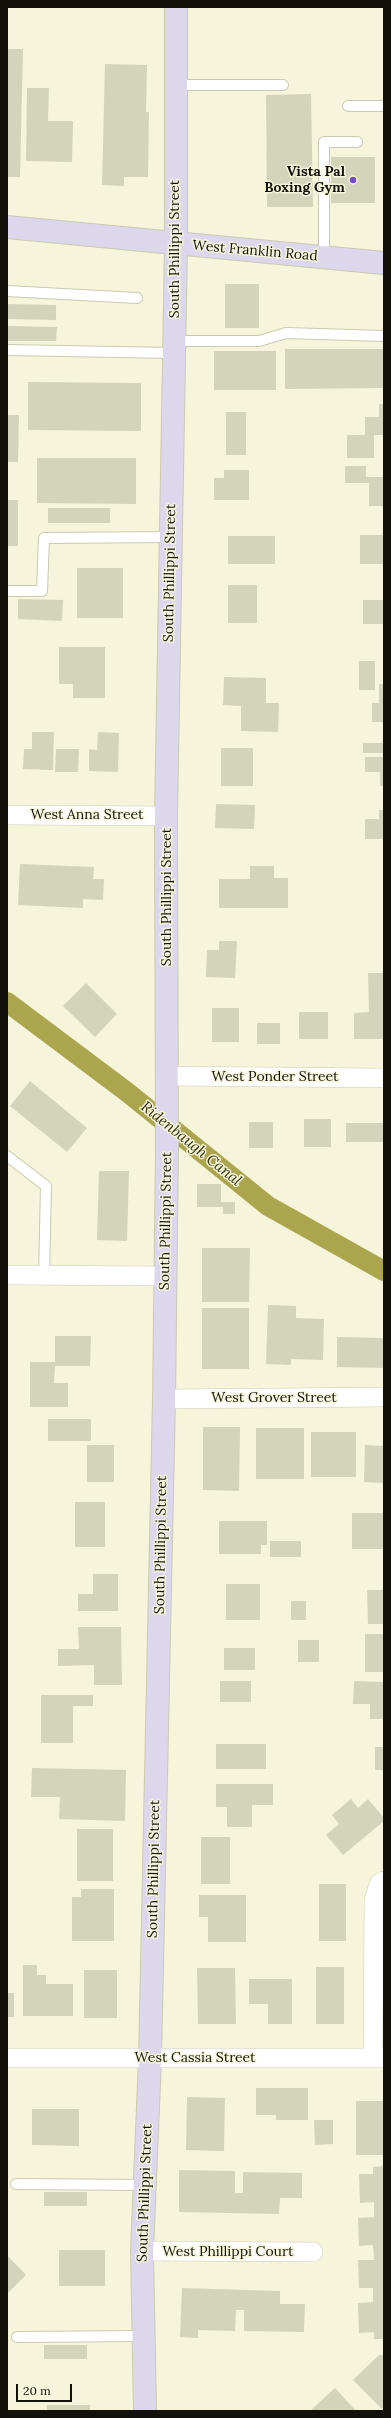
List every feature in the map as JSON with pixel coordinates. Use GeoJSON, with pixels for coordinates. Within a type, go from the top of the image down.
{"type":"FeatureCollection","features":[{"type":"Feature","properties":{"kind":"street","name":"South Phillippi Street"},"geometry":{"type":"LineString","coordinates":[[145,2411],[142,2251],[150,2059],[164,1399],[167,1148],[166,816],[176,244],[176,7]]}},
{"type":"Feature","properties":{"kind":"street","name":"West Franklin Road"},"geometry":{"type":"LineString","coordinates":[[7,227],[176,244],[384,262]]}},
{"type":"Feature","properties":{"kind":"street","name":"West Anna Street"},"geometry":{"type":"LineString","coordinates":[[7,815],[166,816]]}},
{"type":"Feature","properties":{"kind":"street","name":"West Ponder Street"},"geometry":{"type":"LineString","coordinates":[[167,1076],[384,1078]]}},
{"type":"Feature","properties":{"kind":"street"},"geometry":{"type":"LineString","coordinates":[[7,1275],[165,1276]]}},
{"type":"Feature","properties":{"kind":"street","name":"West Grover Street"},"geometry":{"type":"LineString","coordinates":[[164,1399],[384,1397]]}},
{"type":"Feature","properties":{"kind":"street"},"geometry":{"type":"LineString","coordinates":[[378,2058],[374,1900],[379,1884],[384,1880]]}},
{"type":"Feature","properties":{"kind":"street","name":"West Cassia Street"},"geometry":{"type":"LineString","coordinates":[[7,2058],[378,2058]]}},
{"type":"Feature","properties":{"kind":"street","name":"West Phillippi Court"},"geometry":{"type":"LineString","coordinates":[[142,2251],[313,2252]]}},
{"type":"Feature","properties":{"kind":"lane"},"geometry":{"type":"LineString","coordinates":[[176,85],[282,85]]}},
{"type":"Feature","properties":{"kind":"lane"},"geometry":{"type":"LineString","coordinates":[[348,106],[384,106]]}},
{"type":"Feature","properties":{"kind":"lane"},"geometry":{"type":"LineString","coordinates":[[324,257],[324,142],[357,142]]}},
{"type":"Feature","properties":{"kind":"lane"},"geometry":{"type":"LineString","coordinates":[[7,292],[137,298]]}},
{"type":"Feature","properties":{"kind":"lane"},"geometry":{"type":"LineString","coordinates":[[7,350],[174,347],[259,341],[286,333],[384,336]]}},
{"type":"Feature","properties":{"kind":"lane"},"geometry":{"type":"LineString","coordinates":[[7,591],[42,591],[44,538],[171,537]]}},
{"type":"Feature","properties":{"kind":"lane"},"geometry":{"type":"LineString","coordinates":[[7,1156],[46,1186],[44,1276]]}},
{"type":"Feature","properties":{"kind":"lane"},"geometry":{"type":"LineString","coordinates":[[16,2184],[145,2185]]}},
{"type":"Feature","properties":{"kind":"lane"},"geometry":{"type":"LineString","coordinates":[[17,2336],[143,2336]]}},
{"type":"Feature","properties":{"kind":"building"},"geometry":{"type":"Polygon","coordinates":[[[7,49],[23,49],[20,177],[7,177],[7,49]]]}},
{"type":"Feature","properties":{"kind":"building"},"geometry":{"type":"Polygon","coordinates":[[[105,64],[147,65],[146,112],[149,112],[148,177],[124,177],[124,186],[102,185],[105,64]]]}},
{"type":"Feature","properties":{"kind":"building"},"geometry":{"type":"Polygon","coordinates":[[[27,88],[49,88],[48,121],[73,121],[72,162],[26,161],[27,88]]]}},
{"type":"Feature","properties":{"kind":"building"},"geometry":{"type":"Polygon","coordinates":[[[311,94],[313,207],[267,207],[266,95],[311,94]]]}},
{"type":"Feature","properties":{"kind":"building","name":"Vista Pal Boxing Gym"},"geometry":{"type":"Polygon","coordinates":[[[331,157],[375,157],[375,203],[331,203],[331,157]]]}},
{"type":"Feature","properties":{"kind":"building"},"geometry":{"type":"Polygon","coordinates":[[[225,284],[259,284],[259,328],[225,328],[225,284]]]}},
{"type":"Feature","properties":{"kind":"building"},"geometry":{"type":"Polygon","coordinates":[[[7,304],[56,305],[56,320],[7,319],[7,304]]]}},
{"type":"Feature","properties":{"kind":"building"},"geometry":{"type":"Polygon","coordinates":[[[7,326],[57,327],[56,341],[7,341],[7,326]]]}},
{"type":"Feature","properties":{"kind":"building"},"geometry":{"type":"Polygon","coordinates":[[[285,349],[384,349],[384,388],[285,389],[285,349]]]}},
{"type":"Feature","properties":{"kind":"building"},"geometry":{"type":"Polygon","coordinates":[[[214,351],[276,351],[276,390],[214,390],[214,351]]]}},
{"type":"Feature","properties":{"kind":"building"},"geometry":{"type":"Polygon","coordinates":[[[28,382],[141,383],[141,431],[28,430],[28,382]]]}},
{"type":"Feature","properties":{"kind":"building"},"geometry":{"type":"Polygon","coordinates":[[[379,404],[384,404],[384,435],[374,435],[374,458],[347,458],[347,435],[365,435],[365,417],[379,417],[379,404]]]}},
{"type":"Feature","properties":{"kind":"building"},"geometry":{"type":"Polygon","coordinates":[[[226,412],[246,412],[246,455],[226,455],[226,412]]]}},
{"type":"Feature","properties":{"kind":"building"},"geometry":{"type":"Polygon","coordinates":[[[7,415],[19,415],[18,462],[7,462],[7,415]]]}},
{"type":"Feature","properties":{"kind":"building"},"geometry":{"type":"Polygon","coordinates":[[[37,458],[136,458],[136,504],[37,503],[37,458]]]}},
{"type":"Feature","properties":{"kind":"building"},"geometry":{"type":"Polygon","coordinates":[[[345,466],[366,466],[366,477],[384,477],[384,506],[369,506],[369,483],[345,483],[345,466]]]}},
{"type":"Feature","properties":{"kind":"building"},"geometry":{"type":"Polygon","coordinates":[[[224,470],[249,470],[249,500],[214,500],[214,478],[224,478],[224,470]]]}},
{"type":"Feature","properties":{"kind":"building"},"geometry":{"type":"Polygon","coordinates":[[[7,500],[18,500],[18,546],[7,546],[7,500]]]}},
{"type":"Feature","properties":{"kind":"building"},"geometry":{"type":"Polygon","coordinates":[[[48,508],[110,508],[110,523],[48,523],[48,508]]]}},
{"type":"Feature","properties":{"kind":"building"},"geometry":{"type":"Polygon","coordinates":[[[360,535],[384,535],[384,564],[360,564],[360,535]]]}},
{"type":"Feature","properties":{"kind":"building"},"geometry":{"type":"Polygon","coordinates":[[[228,536],[275,536],[275,564],[228,564],[228,536]]]}},
{"type":"Feature","properties":{"kind":"building"},"geometry":{"type":"Polygon","coordinates":[[[77,568],[123,568],[123,618],[77,618],[77,568]]]}},
{"type":"Feature","properties":{"kind":"building"},"geometry":{"type":"Polygon","coordinates":[[[228,585],[257,585],[257,623],[228,623],[228,585]]]}},
{"type":"Feature","properties":{"kind":"building"},"geometry":{"type":"Polygon","coordinates":[[[18,599],[63,600],[62,621],[18,619],[18,599]]]}},
{"type":"Feature","properties":{"kind":"building"},"geometry":{"type":"Polygon","coordinates":[[[363,600],[384,600],[384,624],[363,624],[363,600]]]}},
{"type":"Feature","properties":{"kind":"building"},"geometry":{"type":"Polygon","coordinates":[[[59,647],[105,647],[105,698],[73,698],[73,684],[59,684],[59,647]]]}},
{"type":"Feature","properties":{"kind":"building"},"geometry":{"type":"Polygon","coordinates":[[[359,661],[375,661],[375,690],[359,690],[359,661]]]}},
{"type":"Feature","properties":{"kind":"building"},"geometry":{"type":"Polygon","coordinates":[[[224,677],[266,678],[266,703],[279,703],[278,732],[241,731],[241,706],[223,705],[224,677]]]}},
{"type":"Feature","properties":{"kind":"building"},"geometry":{"type":"Polygon","coordinates":[[[379,684],[384,684],[384,722],[372,722],[372,703],[379,703],[379,684]]]}},
{"type":"Feature","properties":{"kind":"building"},"geometry":{"type":"Polygon","coordinates":[[[32,732],[54,732],[53,770],[23,769],[24,749],[32,749],[32,732]]]}},
{"type":"Feature","properties":{"kind":"building"},"geometry":{"type":"Polygon","coordinates":[[[98,732],[119,733],[118,772],[89,771],[89,749],[97,750],[98,732]]]}},
{"type":"Feature","properties":{"kind":"building"},"geometry":{"type":"Polygon","coordinates":[[[363,743],[384,743],[384,753],[363,753],[363,743]]]}},
{"type":"Feature","properties":{"kind":"building"},"geometry":{"type":"Polygon","coordinates":[[[221,748],[253,748],[253,786],[221,786],[221,748]]]}},
{"type":"Feature","properties":{"kind":"building"},"geometry":{"type":"Polygon","coordinates":[[[56,749],[79,749],[78,772],[55,772],[56,749]]]}},
{"type":"Feature","properties":{"kind":"building"},"geometry":{"type":"Polygon","coordinates":[[[365,757],[384,757],[384,786],[380,786],[380,772],[365,772],[365,757]]]}},
{"type":"Feature","properties":{"kind":"building"},"geometry":{"type":"Polygon","coordinates":[[[216,804],[255,805],[254,829],[215,828],[216,804]]]}},
{"type":"Feature","properties":{"kind":"building"},"geometry":{"type":"Polygon","coordinates":[[[379,810],[384,810],[384,839],[365,839],[365,819],[379,819],[379,810]]]}},
{"type":"Feature","properties":{"kind":"building"},"geometry":{"type":"Polygon","coordinates":[[[20,864],[94,867],[93,879],[104,879],[103,900],[83,899],[83,908],[18,905],[20,864]]]}},
{"type":"Feature","properties":{"kind":"building"},"geometry":{"type":"Polygon","coordinates":[[[250,866],[274,866],[274,878],[288,878],[288,908],[219,908],[219,879],[250,879],[250,866]]]}},
{"type":"Feature","properties":{"kind":"building"},"geometry":{"type":"Polygon","coordinates":[[[219,941],[237,941],[235,978],[206,977],[207,950],[219,950],[219,941]]]}},
{"type":"Feature","properties":{"kind":"building"},"geometry":{"type":"Polygon","coordinates":[[[368,973],[384,973],[384,1039],[354,1039],[354,1013],[369,1012],[368,973]]]}},
{"type":"Feature","properties":{"kind":"building"},"geometry":{"type":"Polygon","coordinates":[[[86,983],[117,1014],[95,1037],[63,1006],[86,983]]]}},
{"type":"Feature","properties":{"kind":"building"},"geometry":{"type":"Polygon","coordinates":[[[212,1008],[239,1008],[239,1042],[212,1042],[212,1008]]]}},
{"type":"Feature","properties":{"kind":"building"},"geometry":{"type":"Polygon","coordinates":[[[299,1012],[328,1012],[328,1039],[299,1039],[299,1012]]]}},
{"type":"Feature","properties":{"kind":"building"},"geometry":{"type":"Polygon","coordinates":[[[257,1023],[280,1023],[280,1044],[257,1044],[257,1023]]]}},
{"type":"Feature","properties":{"kind":"building"},"geometry":{"type":"Polygon","coordinates":[[[30,1081],[87,1128],[67,1152],[10,1106],[30,1081]]]}},
{"type":"Feature","properties":{"kind":"building"},"geometry":{"type":"Polygon","coordinates":[[[304,1119],[331,1119],[331,1147],[304,1147],[304,1119]]]}},
{"type":"Feature","properties":{"kind":"building"},"geometry":{"type":"Polygon","coordinates":[[[249,1122],[273,1122],[273,1148],[249,1148],[249,1122]]]}},
{"type":"Feature","properties":{"kind":"building"},"geometry":{"type":"Polygon","coordinates":[[[346,1123],[384,1123],[384,1142],[346,1142],[346,1123]]]}},
{"type":"Feature","properties":{"kind":"building"},"geometry":{"type":"Polygon","coordinates":[[[99,1171],[129,1171],[127,1241],[97,1240],[99,1171]]]}},
{"type":"Feature","properties":{"kind":"building"},"geometry":{"type":"Polygon","coordinates":[[[197,1184],[221,1184],[221,1202],[235,1202],[235,1214],[223,1214],[223,1207],[197,1207],[197,1184]]]}},
{"type":"Feature","properties":{"kind":"building"},"geometry":{"type":"Polygon","coordinates":[[[202,1248],[250,1248],[249,1302],[202,1302],[202,1248]]]}},
{"type":"Feature","properties":{"kind":"building"},"geometry":{"type":"Polygon","coordinates":[[[268,1305],[296,1306],[296,1318],[324,1319],[323,1360],[291,1359],[291,1365],[266,1364],[268,1305]]]}},
{"type":"Feature","properties":{"kind":"building"},"geometry":{"type":"Polygon","coordinates":[[[202,1308],[249,1308],[249,1369],[202,1369],[202,1308]]]}},
{"type":"Feature","properties":{"kind":"building"},"geometry":{"type":"Polygon","coordinates":[[[55,1336],[91,1336],[90,1366],[55,1366],[54,1383],[68,1383],[68,1407],[30,1407],[30,1362],[55,1362],[55,1336]]]}},
{"type":"Feature","properties":{"kind":"building"},"geometry":{"type":"Polygon","coordinates":[[[337,1337],[384,1338],[384,1368],[337,1367],[337,1337]]]}},
{"type":"Feature","properties":{"kind":"building"},"geometry":{"type":"Polygon","coordinates":[[[48,1419],[91,1419],[91,1441],[48,1441],[48,1419]]]}},
{"type":"Feature","properties":{"kind":"building"},"geometry":{"type":"Polygon","coordinates":[[[203,1427],[240,1427],[239,1491],[203,1490],[203,1427]]]}},
{"type":"Feature","properties":{"kind":"building"},"geometry":{"type":"Polygon","coordinates":[[[256,1428],[304,1428],[304,1479],[256,1479],[256,1428]]]}},
{"type":"Feature","properties":{"kind":"building"},"geometry":{"type":"Polygon","coordinates":[[[311,1432],[356,1432],[356,1477],[311,1477],[311,1432]]]}},
{"type":"Feature","properties":{"kind":"building"},"geometry":{"type":"Polygon","coordinates":[[[87,1445],[114,1445],[114,1482],[87,1482],[87,1445]]]}},
{"type":"Feature","properties":{"kind":"building"},"geometry":{"type":"Polygon","coordinates":[[[365,1445],[384,1446],[384,1483],[364,1482],[365,1445]]]}},
{"type":"Feature","properties":{"kind":"building"},"geometry":{"type":"Polygon","coordinates":[[[75,1502],[105,1502],[105,1547],[75,1547],[75,1502]]]}},
{"type":"Feature","properties":{"kind":"building"},"geometry":{"type":"Polygon","coordinates":[[[352,1513],[384,1513],[384,1549],[352,1549],[352,1513]]]}},
{"type":"Feature","properties":{"kind":"building"},"geometry":{"type":"Polygon","coordinates":[[[219,1521],[267,1521],[267,1545],[261,1545],[261,1554],[219,1554],[219,1521]]]}},
{"type":"Feature","properties":{"kind":"building"},"geometry":{"type":"Polygon","coordinates":[[[270,1541],[301,1541],[301,1557],[270,1557],[270,1541]]]}},
{"type":"Feature","properties":{"kind":"building"},"geometry":{"type":"Polygon","coordinates":[[[93,1574],[118,1574],[118,1611],[78,1611],[78,1594],[93,1594],[93,1574]]]}},
{"type":"Feature","properties":{"kind":"building"},"geometry":{"type":"Polygon","coordinates":[[[226,1584],[260,1584],[260,1620],[226,1620],[226,1584]]]}},
{"type":"Feature","properties":{"kind":"building"},"geometry":{"type":"Polygon","coordinates":[[[367,1590],[384,1590],[384,1624],[368,1624],[367,1590]]]}},
{"type":"Feature","properties":{"kind":"building"},"geometry":{"type":"Polygon","coordinates":[[[291,1601],[306,1601],[306,1620],[291,1620],[291,1601]]]}},
{"type":"Feature","properties":{"kind":"building"},"geometry":{"type":"Polygon","coordinates":[[[78,1627],[121,1627],[122,1685],[94,1685],[94,1665],[58,1666],[58,1649],[79,1649],[78,1627]]]}},
{"type":"Feature","properties":{"kind":"building"},"geometry":{"type":"Polygon","coordinates":[[[365,1634],[384,1634],[384,1672],[365,1672],[365,1634]]]}},
{"type":"Feature","properties":{"kind":"building"},"geometry":{"type":"Polygon","coordinates":[[[298,1640],[319,1640],[319,1662],[298,1662],[298,1640]]]}},
{"type":"Feature","properties":{"kind":"building"},"geometry":{"type":"Polygon","coordinates":[[[224,1648],[255,1648],[255,1670],[224,1670],[224,1648]]]}},
{"type":"Feature","properties":{"kind":"building"},"geometry":{"type":"Polygon","coordinates":[[[220,1681],[251,1681],[251,1702],[220,1702],[220,1681]]]}},
{"type":"Feature","properties":{"kind":"building"},"geometry":{"type":"Polygon","coordinates":[[[354,1681],[384,1682],[384,1719],[370,1719],[370,1704],[353,1704],[354,1681]]]}},
{"type":"Feature","properties":{"kind":"building"},"geometry":{"type":"Polygon","coordinates":[[[41,1695],[93,1695],[93,1706],[73,1706],[73,1743],[41,1743],[41,1695]]]}},
{"type":"Feature","properties":{"kind":"building"},"geometry":{"type":"Polygon","coordinates":[[[216,1744],[266,1744],[266,1769],[216,1769],[216,1744]]]}},
{"type":"Feature","properties":{"kind":"building"},"geometry":{"type":"Polygon","coordinates":[[[375,1747],[384,1747],[384,1770],[375,1770],[375,1747]]]}},
{"type":"Feature","properties":{"kind":"building"},"geometry":{"type":"Polygon","coordinates":[[[32,1768],[126,1770],[125,1821],[59,1819],[60,1797],[31,1797],[32,1768]]]}},
{"type":"Feature","properties":{"kind":"building"},"geometry":{"type":"Polygon","coordinates":[[[216,1784],[273,1784],[273,1805],[252,1805],[252,1827],[227,1827],[227,1807],[216,1807],[216,1784]]]}},
{"type":"Feature","properties":{"kind":"building"},"geometry":{"type":"Polygon","coordinates":[[[351,1799],[358,1808],[368,1799],[384,1818],[384,1821],[343,1855],[326,1835],[339,1824],[332,1815],[351,1799]]]}},
{"type":"Feature","properties":{"kind":"building"},"geometry":{"type":"Polygon","coordinates":[[[77,1829],[113,1829],[113,1881],[77,1881],[77,1829]]]}},
{"type":"Feature","properties":{"kind":"building"},"geometry":{"type":"Polygon","coordinates":[[[201,1837],[230,1837],[230,1884],[201,1884],[201,1837]]]}},
{"type":"Feature","properties":{"kind":"building"},"geometry":{"type":"Polygon","coordinates":[[[319,1884],[346,1884],[346,1941],[319,1941],[319,1884]]]}},
{"type":"Feature","properties":{"kind":"building"},"geometry":{"type":"Polygon","coordinates":[[[81,1889],[114,1889],[114,1941],[72,1941],[72,1897],[81,1897],[81,1889]]]}},
{"type":"Feature","properties":{"kind":"building"},"geometry":{"type":"Polygon","coordinates":[[[199,1895],[246,1895],[246,1942],[208,1942],[208,1917],[199,1917],[199,1895]]]}},
{"type":"Feature","properties":{"kind":"building"},"geometry":{"type":"Polygon","coordinates":[[[23,1965],[37,1965],[37,1975],[46,1975],[46,1984],[73,1984],[73,2016],[23,2016],[23,1965]]]}},
{"type":"Feature","properties":{"kind":"building"},"geometry":{"type":"Polygon","coordinates":[[[316,1967],[344,1967],[344,2024],[316,2024],[316,1967]]]}},
{"type":"Feature","properties":{"kind":"building"},"geometry":{"type":"Polygon","coordinates":[[[197,1968],[235,1968],[236,2024],[198,2024],[197,1968]]]}},
{"type":"Feature","properties":{"kind":"building"},"geometry":{"type":"Polygon","coordinates":[[[84,1970],[117,1970],[117,2018],[84,2018],[84,1970]]]}},
{"type":"Feature","properties":{"kind":"building"},"geometry":{"type":"Polygon","coordinates":[[[249,1979],[292,1979],[292,2024],[268,2024],[268,2004],[249,2004],[249,1979]]]}},
{"type":"Feature","properties":{"kind":"building"},"geometry":{"type":"Polygon","coordinates":[[[7,1993],[14,1993],[14,2017],[7,2017],[7,1993]]]}},
{"type":"Feature","properties":{"kind":"building"},"geometry":{"type":"Polygon","coordinates":[[[256,2088],[308,2088],[308,2120],[276,2120],[276,2115],[256,2115],[256,2088]]]}},
{"type":"Feature","properties":{"kind":"building"},"geometry":{"type":"Polygon","coordinates":[[[187,2097],[225,2098],[224,2151],[186,2150],[187,2097]]]}},
{"type":"Feature","properties":{"kind":"building"},"geometry":{"type":"Polygon","coordinates":[[[356,2101],[384,2101],[384,2155],[356,2155],[356,2101]]]}},
{"type":"Feature","properties":{"kind":"building"},"geometry":{"type":"Polygon","coordinates":[[[32,2109],[79,2109],[79,2146],[32,2145],[32,2109]]]}},
{"type":"Feature","properties":{"kind":"building"},"geometry":{"type":"Polygon","coordinates":[[[314,2120],[333,2120],[333,2144],[315,2145],[314,2120]]]}},
{"type":"Feature","properties":{"kind":"building"},"geometry":{"type":"Polygon","coordinates":[[[384,2166],[384,2339],[374,2339],[374,2332],[359,2333],[358,2303],[373,2302],[373,2288],[359,2288],[358,2260],[374,2260],[373,2245],[359,2246],[358,2218],[374,2217],[374,2202],[360,2203],[359,2174],[373,2174],[373,2167],[384,2166]]]}},
{"type":"Feature","properties":{"kind":"building"},"geometry":{"type":"Polygon","coordinates":[[[179,2170],[235,2171],[235,2193],[243,2193],[243,2172],[302,2173],[302,2198],[280,2198],[279,2214],[179,2212],[179,2170]]]}},
{"type":"Feature","properties":{"kind":"building"},"geometry":{"type":"Polygon","coordinates":[[[44,2192],[87,2192],[87,2206],[44,2206],[44,2192]]]}},
{"type":"Feature","properties":{"kind":"building"},"geometry":{"type":"Polygon","coordinates":[[[59,2250],[105,2250],[105,2286],[59,2286],[59,2250]]]}},
{"type":"Feature","properties":{"kind":"building"},"geometry":{"type":"Polygon","coordinates":[[[7,2255],[26,2275],[7,2294],[7,2255]]]}},
{"type":"Feature","properties":{"kind":"building"},"geometry":{"type":"Polygon","coordinates":[[[182,2288],[280,2291],[280,2304],[305,2304],[304,2332],[244,2331],[244,2310],[236,2310],[235,2331],[198,2330],[198,2338],[180,2337],[182,2288]]]}},
{"type":"Feature","properties":{"kind":"building"},"geometry":{"type":"Polygon","coordinates":[[[44,2345],[87,2345],[87,2359],[44,2359],[44,2345]]]}},
{"type":"Feature","properties":{"kind":"building"},"geometry":{"type":"Polygon","coordinates":[[[379,2355],[384,2355],[384,2411],[353,2380],[379,2355]]]}},
{"type":"Feature","properties":{"kind":"building"},"geometry":{"type":"Polygon","coordinates":[[[335,2388],[356,2411],[310,2411],[335,2388]]]}},
{"type":"Feature","properties":{"kind":"building"},"geometry":{"type":"Polygon","coordinates":[[[47,2405],[90,2405],[90,2411],[47,2411],[47,2405]]]}},
{"type":"Feature","properties":{"kind":"waterway","name":"Ridenbaugh Canal"},"geometry":{"type":"LineString","coordinates":[[7,1002],[127,1092],[268,1206],[384,1271]]}},
{"type":"Feature","properties":{"kind":"place","name":"Vista Pal Boxing Gym"},"geometry":{"type":"Point","coordinates":[353,180]}}]}
